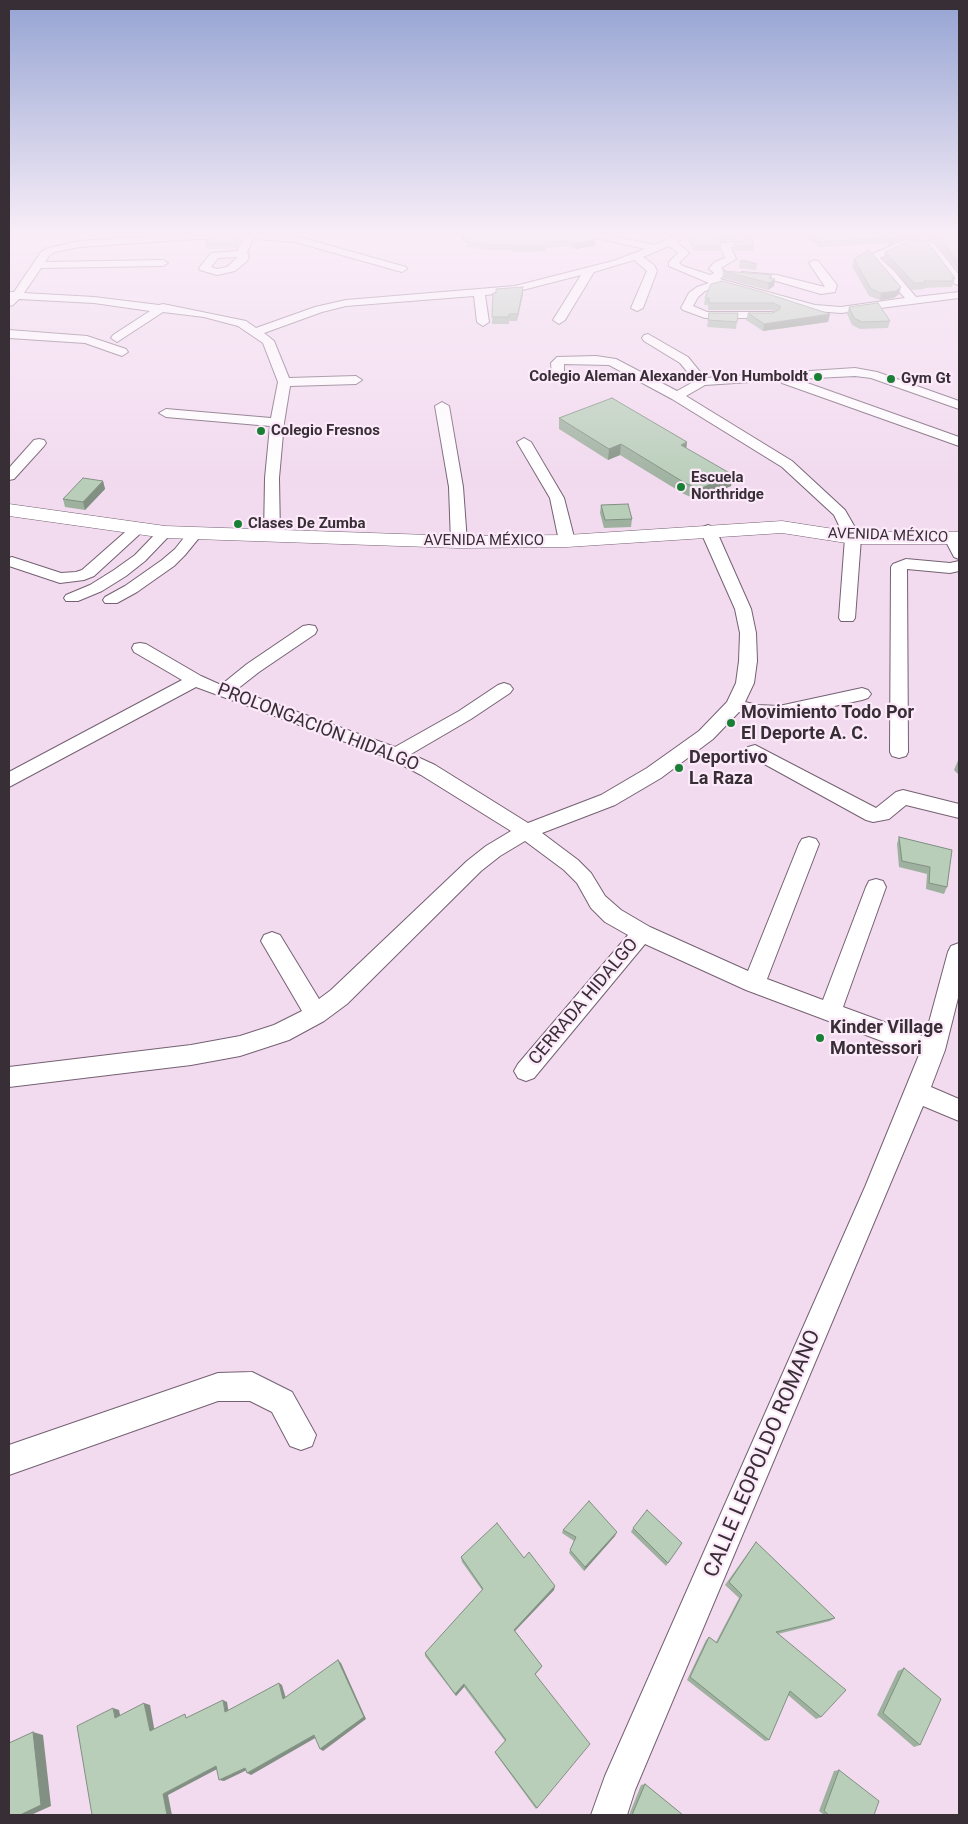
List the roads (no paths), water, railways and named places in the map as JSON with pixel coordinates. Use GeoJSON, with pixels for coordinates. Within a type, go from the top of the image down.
{"type":"FeatureCollection","features":[{"type":"Feature","properties":{"kind":"main road","name":"AVENIDA MÉXICO"},"geometry":{"type":"LineString","coordinates":[[9,510],[137,529],[195,534],[459,542],[567,541],[708,530],[782,527],[853,538],[957,543]]}},
{"type":"Feature","properties":{"kind":"street"},"geometry":{"type":"LineString","coordinates":[[116,338],[148,317]]}},
{"type":"Feature","properties":{"kind":"street"},"geometry":{"type":"LineString","coordinates":[[220,317],[242,323],[268,341],[284,382],[277,423],[272,478],[272,536]]}},
{"type":"Feature","properties":{"kind":"street"},"geometry":{"type":"LineString","coordinates":[[255,332],[296,317]]}},
{"type":"Feature","properties":{"kind":"street"},"geometry":{"type":"LineString","coordinates":[[482,317],[483,322]]}},
{"type":"Feature","properties":{"kind":"street"},"geometry":{"type":"LineString","coordinates":[[9,334],[87,340],[122,352]]}},
{"type":"Feature","properties":{"kind":"street"},"geometry":{"type":"LineString","coordinates":[[648,338],[684,360],[702,382]]}},
{"type":"Feature","properties":{"kind":"street"},"geometry":{"type":"LineString","coordinates":[[558,376],[558,361],[603,360],[612,362],[678,396],[787,464],[840,513],[853,538],[847,618]]}},
{"type":"Feature","properties":{"kind":"street"},"geometry":{"type":"LineString","coordinates":[[678,396],[702,382],[855,372],[873,375],[959,405]]}},
{"type":"Feature","properties":{"kind":"street"},"geometry":{"type":"LineString","coordinates":[[777,376],[959,442]]}},
{"type":"Feature","properties":{"kind":"street"},"geometry":{"type":"LineString","coordinates":[[284,382],[356,380]]}},
{"type":"Feature","properties":{"kind":"street"},"geometry":{"type":"LineString","coordinates":[[442,406],[456,487],[459,542]]}},
{"type":"Feature","properties":{"kind":"street"},"geometry":{"type":"LineString","coordinates":[[166,414],[277,423]]}},
{"type":"Feature","properties":{"kind":"street"},"geometry":{"type":"LineString","coordinates":[[524,442],[561,508],[567,541]]}},
{"type":"Feature","properties":{"kind":"street"},"geometry":{"type":"LineString","coordinates":[[9,476],[39,443]]}},
{"type":"Feature","properties":{"kind":"street"},"geometry":{"type":"LineString","coordinates":[[12,562],[60,578],[78,577],[88,573],[137,529]]}},
{"type":"Feature","properties":{"kind":"street"},"geometry":{"type":"LineString","coordinates":[[9,1076],[191,1055],[240,1046],[281,1033],[316,1014],[339,997],[474,866],[493,851],[526,832],[608,800],[654,773],[706,735],[735,705],[745,683],[748,661],[748,633],[743,608],[708,530]]}},
{"type":"Feature","properties":{"kind":"street"},"geometry":{"type":"LineString","coordinates":[[72,598],[96,588],[120,573],[140,558],[165,532]]}},
{"type":"Feature","properties":{"kind":"street"},"geometry":{"type":"LineString","coordinates":[[112,600],[168,563],[195,534]]}},
{"type":"Feature","properties":{"kind":"street"},"geometry":{"type":"LineString","coordinates":[[899,752],[899,567],[906,564],[950,568],[959,566]]}},
{"type":"Feature","properties":{"kind":"street"},"geometry":{"type":"LineString","coordinates":[[223,692],[253,668],[309,630]]}},
{"type":"Feature","properties":{"kind":"street"},"geometry":{"type":"LineString","coordinates":[[140,648],[195,680]]}},
{"type":"Feature","properties":{"kind":"street","name":"PROLONGACIÓN HIDALGO"},"geometry":{"type":"LineString","coordinates":[[9,780],[195,680],[223,692],[396,754],[428,770],[526,832],[571,865],[584,878],[598,902],[612,916],[642,933],[754,984],[933,1050]]}},
{"type":"Feature","properties":{"kind":"street"},"geometry":{"type":"LineString","coordinates":[[396,754],[466,715],[504,689]]}},
{"type":"Feature","properties":{"kind":"street"},"geometry":{"type":"LineString","coordinates":[[735,705],[758,711],[780,712],[862,694]]}},
{"type":"Feature","properties":{"kind":"street"},"geometry":{"type":"LineString","coordinates":[[755,751],[873,815],[882,814],[903,797],[959,812]]}},
{"type":"Feature","properties":{"kind":"street"},"geometry":{"type":"LineString","coordinates":[[754,984],[809,844]]}},
{"type":"Feature","properties":{"kind":"street"},"geometry":{"type":"LineString","coordinates":[[830,1012],[876,887]]}},
{"type":"Feature","properties":{"kind":"street","name":"CERRADA HIDALGO"},"geometry":{"type":"LineString","coordinates":[[526,1071],[642,933]]}},
{"type":"Feature","properties":{"kind":"street"},"geometry":{"type":"LineString","coordinates":[[272,941],[316,1014]]}},
{"type":"Feature","properties":{"kind":"street","name":"CALLE LEOPOLDO ROMANO"},"geometry":{"type":"LineString","coordinates":[[609,1815],[618,1789],[878,1187],[917,1092],[933,1050],[959,952]]}},
{"type":"Feature","properties":{"kind":"street"},"geometry":{"type":"LineString","coordinates":[[917,1092],[959,1110]]}},
{"type":"Feature","properties":{"kind":"street"},"geometry":{"type":"LineString","coordinates":[[9,1460],[218,1387],[252,1386],[282,1402],[301,1435]]}},
{"type":"Feature","properties":{"kind":"place","name":"Colegio Aleman Alexander Von Humboldt"},"geometry":{"type":"Point","coordinates":[818,377]}},
{"type":"Feature","properties":{"kind":"place","name":"Gym Gt"},"geometry":{"type":"Point","coordinates":[891,379]}},
{"type":"Feature","properties":{"kind":"place","name":"Colegio Fresnos"},"geometry":{"type":"Point","coordinates":[261,431]}},
{"type":"Feature","properties":{"kind":"place","name":"Escuela Northridge"},"geometry":{"type":"Point","coordinates":[681,487]}},
{"type":"Feature","properties":{"kind":"place","name":"Clases De Zumba"},"geometry":{"type":"Point","coordinates":[238,524]}},
{"type":"Feature","properties":{"kind":"place","name":"Movimiento Todo Por El Deporte A. C."},"geometry":{"type":"Point","coordinates":[731,723]}},
{"type":"Feature","properties":{"kind":"place","name":"Deportivo La Raza"},"geometry":{"type":"Point","coordinates":[679,768]}},
{"type":"Feature","properties":{"kind":"place","name":"Kinder Village Montessori"},"geometry":{"type":"Point","coordinates":[820,1038]}}]}
